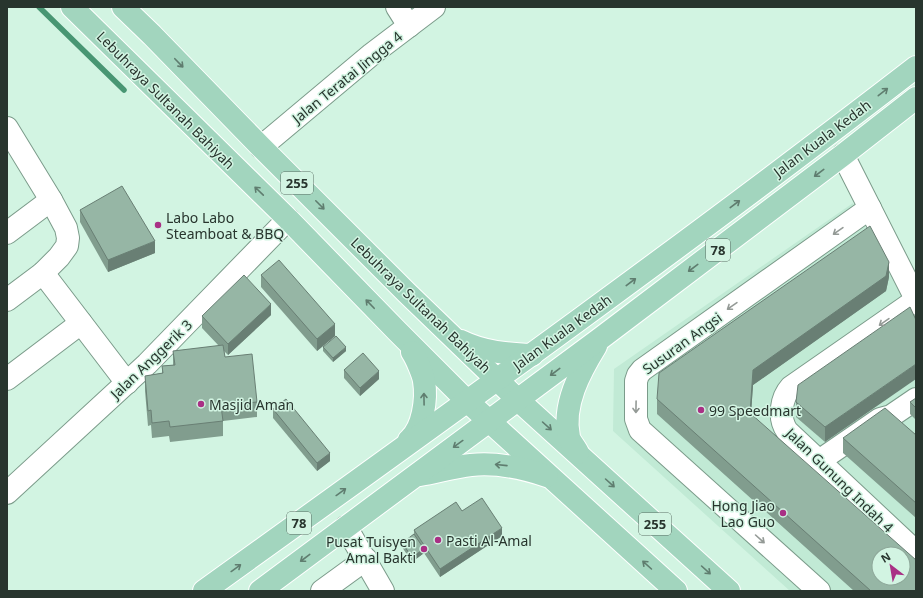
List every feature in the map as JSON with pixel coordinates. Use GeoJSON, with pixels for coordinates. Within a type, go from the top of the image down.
{"type":"FeatureCollection","features":[{"type":"Feature","properties":{"kind":"main road","name":"Lebuhraya Sultanah Bahiyah"},"geometry":{"type":"LineString","coordinates":[[72,7],[288,219],[397,332],[467,401],[676,591]]}},
{"type":"Feature","properties":{"kind":"main road"},"geometry":{"type":"LineString","coordinates":[[77,7],[91,25]]}},
{"type":"Feature","properties":{"kind":"main road","name":"Lebuhraya Sultanah Bahiyah"},"geometry":{"type":"LineString","coordinates":[[123,7],[261,147],[518,400],[729,591]]}},
{"type":"Feature","properties":{"kind":"main road","name":"Jalan Kuala Kedah"},"geometry":{"type":"LineString","coordinates":[[204,591],[532,355],[916,67]]}},
{"type":"Feature","properties":{"kind":"main road","name":"Jalan Kuala Kedah"},"geometry":{"type":"LineString","coordinates":[[260,591],[601,338],[916,98]]}},
{"type":"Feature","properties":{"kind":"main road"},"geometry":{"type":"LineString","coordinates":[[864,107],[878,127]]}},
{"type":"Feature","properties":{"kind":"main road"},"geometry":{"type":"LineString","coordinates":[[444,328],[462,342],[484,350],[508,354],[532,355]]}},
{"type":"Feature","properties":{"kind":"main road"},"geometry":{"type":"LineString","coordinates":[[393,455],[415,435],[424,408],[424,380],[414,354],[397,332]]}},
{"type":"Feature","properties":{"kind":"main road"},"geometry":{"type":"LineString","coordinates":[[581,457],[569,438],[568,412],[574,388],[584,365],[601,338]]}},
{"type":"Feature","properties":{"kind":"main road"},"geometry":{"type":"LineString","coordinates":[[415,476],[472,465],[499,464],[526,469],[552,478]]}},
{"type":"Feature","properties":{"kind":"street"},"geometry":{"type":"LineString","coordinates":[[397,7],[409,26]]}},
{"type":"Feature","properties":{"kind":"street","name":"Jalan Teratai Jingga 4"},"geometry":{"type":"LineString","coordinates":[[261,147],[372,54],[434,7]]}},
{"type":"Feature","properties":{"kind":"street"},"geometry":{"type":"LineString","coordinates":[[7,300],[43,272],[59,257],[67,246],[68,238],[66,228],[51,200],[10,142]]}},
{"type":"Feature","properties":{"kind":"street"},"geometry":{"type":"LineString","coordinates":[[843,155],[916,299]]}},
{"type":"Feature","properties":{"kind":"street"},"geometry":{"type":"LineString","coordinates":[[7,233],[51,200]]}},
{"type":"Feature","properties":{"kind":"street","name":"Susuran Angsi"},"geometry":{"type":"LineString","coordinates":[[818,591],[640,430],[636,418],[636,381],[638,374],[642,370],[870,208]]}},
{"type":"Feature","properties":{"kind":"street","name":"Jalan Anggerik 3"},"geometry":{"type":"LineString","coordinates":[[7,492],[127,383],[241,269],[288,219]]}},
{"type":"Feature","properties":{"kind":"street"},"geometry":{"type":"LineString","coordinates":[[43,272],[127,383]]}},
{"type":"Feature","properties":{"kind":"street","name":"Jalan Gunung Indah 4"},"geometry":{"type":"LineString","coordinates":[[916,299],[791,386],[784,399],[782,420],[783,426],[787,431],[916,552]]}},
{"type":"Feature","properties":{"kind":"street"},"geometry":{"type":"LineString","coordinates":[[7,380],[81,323]]}},
{"type":"Feature","properties":{"kind":"street"},"geometry":{"type":"LineString","coordinates":[[819,461],[880,419],[898,423],[916,399]]}},
{"type":"Feature","properties":{"kind":"street"},"geometry":{"type":"LineString","coordinates":[[346,527],[383,591]]}},
{"type":"Feature","properties":{"kind":"street"},"geometry":{"type":"LineString","coordinates":[[322,591],[366,560]]}},
{"type":"Feature","properties":{"kind":"shaded area"},"geometry":{"type":"Polygon","coordinates":[[[853,203],[916,325],[916,591],[790,591],[613,431],[614,369],[853,203]]]}},
{"type":"Feature","properties":{"kind":"building"},"geometry":{"type":"Polygon","coordinates":[[[122,186],[155,241],[108,260],[80,210],[122,186]]]}},
{"type":"Feature","properties":{"kind":"building"},"geometry":{"type":"Polygon","coordinates":[[[870,226],[889,262],[886,276],[753,370],[750,413],[900,546],[871,546],[871,586],[911,586],[911,556],[916,560],[916,591],[871,591],[657,399],[659,373],[870,226]]]}},
{"type":"Feature","properties":{"kind":"building"},"geometry":{"type":"Polygon","coordinates":[[[279,260],[335,324],[317,339],[261,275],[279,260]]]}},
{"type":"Feature","properties":{"kind":"building"},"geometry":{"type":"Polygon","coordinates":[[[244,275],[271,304],[228,344],[202,316],[244,275]]]}},
{"type":"Feature","properties":{"kind":"building"},"geometry":{"type":"Polygon","coordinates":[[[910,307],[916,320],[916,364],[825,427],[796,402],[798,385],[910,307]]]}},
{"type":"Feature","properties":{"kind":"building"},"geometry":{"type":"Polygon","coordinates":[[[336,336],[346,347],[333,358],[323,347],[336,336]]]}},
{"type":"Feature","properties":{"kind":"building","name":"Masjid Aman"},"geometry":{"type":"Polygon","coordinates":[[[223,345],[225,357],[252,354],[257,402],[221,406],[223,421],[170,427],[169,421],[152,423],[151,410],[148,411],[145,376],[163,373],[162,366],[175,365],[173,351],[223,345]]]}},
{"type":"Feature","properties":{"kind":"building"},"geometry":{"type":"Polygon","coordinates":[[[363,353],[379,371],[360,388],[344,370],[363,353]]]}},
{"type":"Feature","properties":{"kind":"building"},"geometry":{"type":"Polygon","coordinates":[[[916,398],[916,408],[910,402],[916,398]]]}},
{"type":"Feature","properties":{"kind":"building"},"geometry":{"type":"Polygon","coordinates":[[[286,399],[330,453],[317,463],[273,409],[286,399]]]}},
{"type":"Feature","properties":{"kind":"building"},"geometry":{"type":"Polygon","coordinates":[[[885,408],[916,435],[916,503],[843,438],[885,408]]]}},
{"type":"Feature","properties":{"kind":"building"},"geometry":{"type":"Polygon","coordinates":[[[482,498],[502,528],[440,569],[414,530],[456,502],[462,511],[482,498]]]}},
{"type":"Feature","properties":{"kind":"building"},"geometry":{"type":"Polygon","coordinates":[[[414,534],[424,549],[412,557],[402,543],[414,534]]]}},
{"type":"Feature","properties":{"kind":"waterway"},"geometry":{"type":"LineString","coordinates":[[39,7],[124,90]]}},
{"type":"Feature","properties":{"kind":"place","name":"Labo Labo Steamboat & BBQ"},"geometry":{"type":"Point","coordinates":[158,225]}},
{"type":"Feature","properties":{"kind":"place","name":"Masjid Aman"},"geometry":{"type":"Point","coordinates":[201,404]}},
{"type":"Feature","properties":{"kind":"place","name":"99 Speedmart"},"geometry":{"type":"Point","coordinates":[701,410]}},
{"type":"Feature","properties":{"kind":"place","name":"Hong Jiao Lao Guo"},"geometry":{"type":"Point","coordinates":[783,513]}},
{"type":"Feature","properties":{"kind":"place","name":"Pasti Al-Amal"},"geometry":{"type":"Point","coordinates":[438,540]}},
{"type":"Feature","properties":{"kind":"place","name":"Pusat Tuisyen Amal Bakti"},"geometry":{"type":"Point","coordinates":[424,549]}}]}
